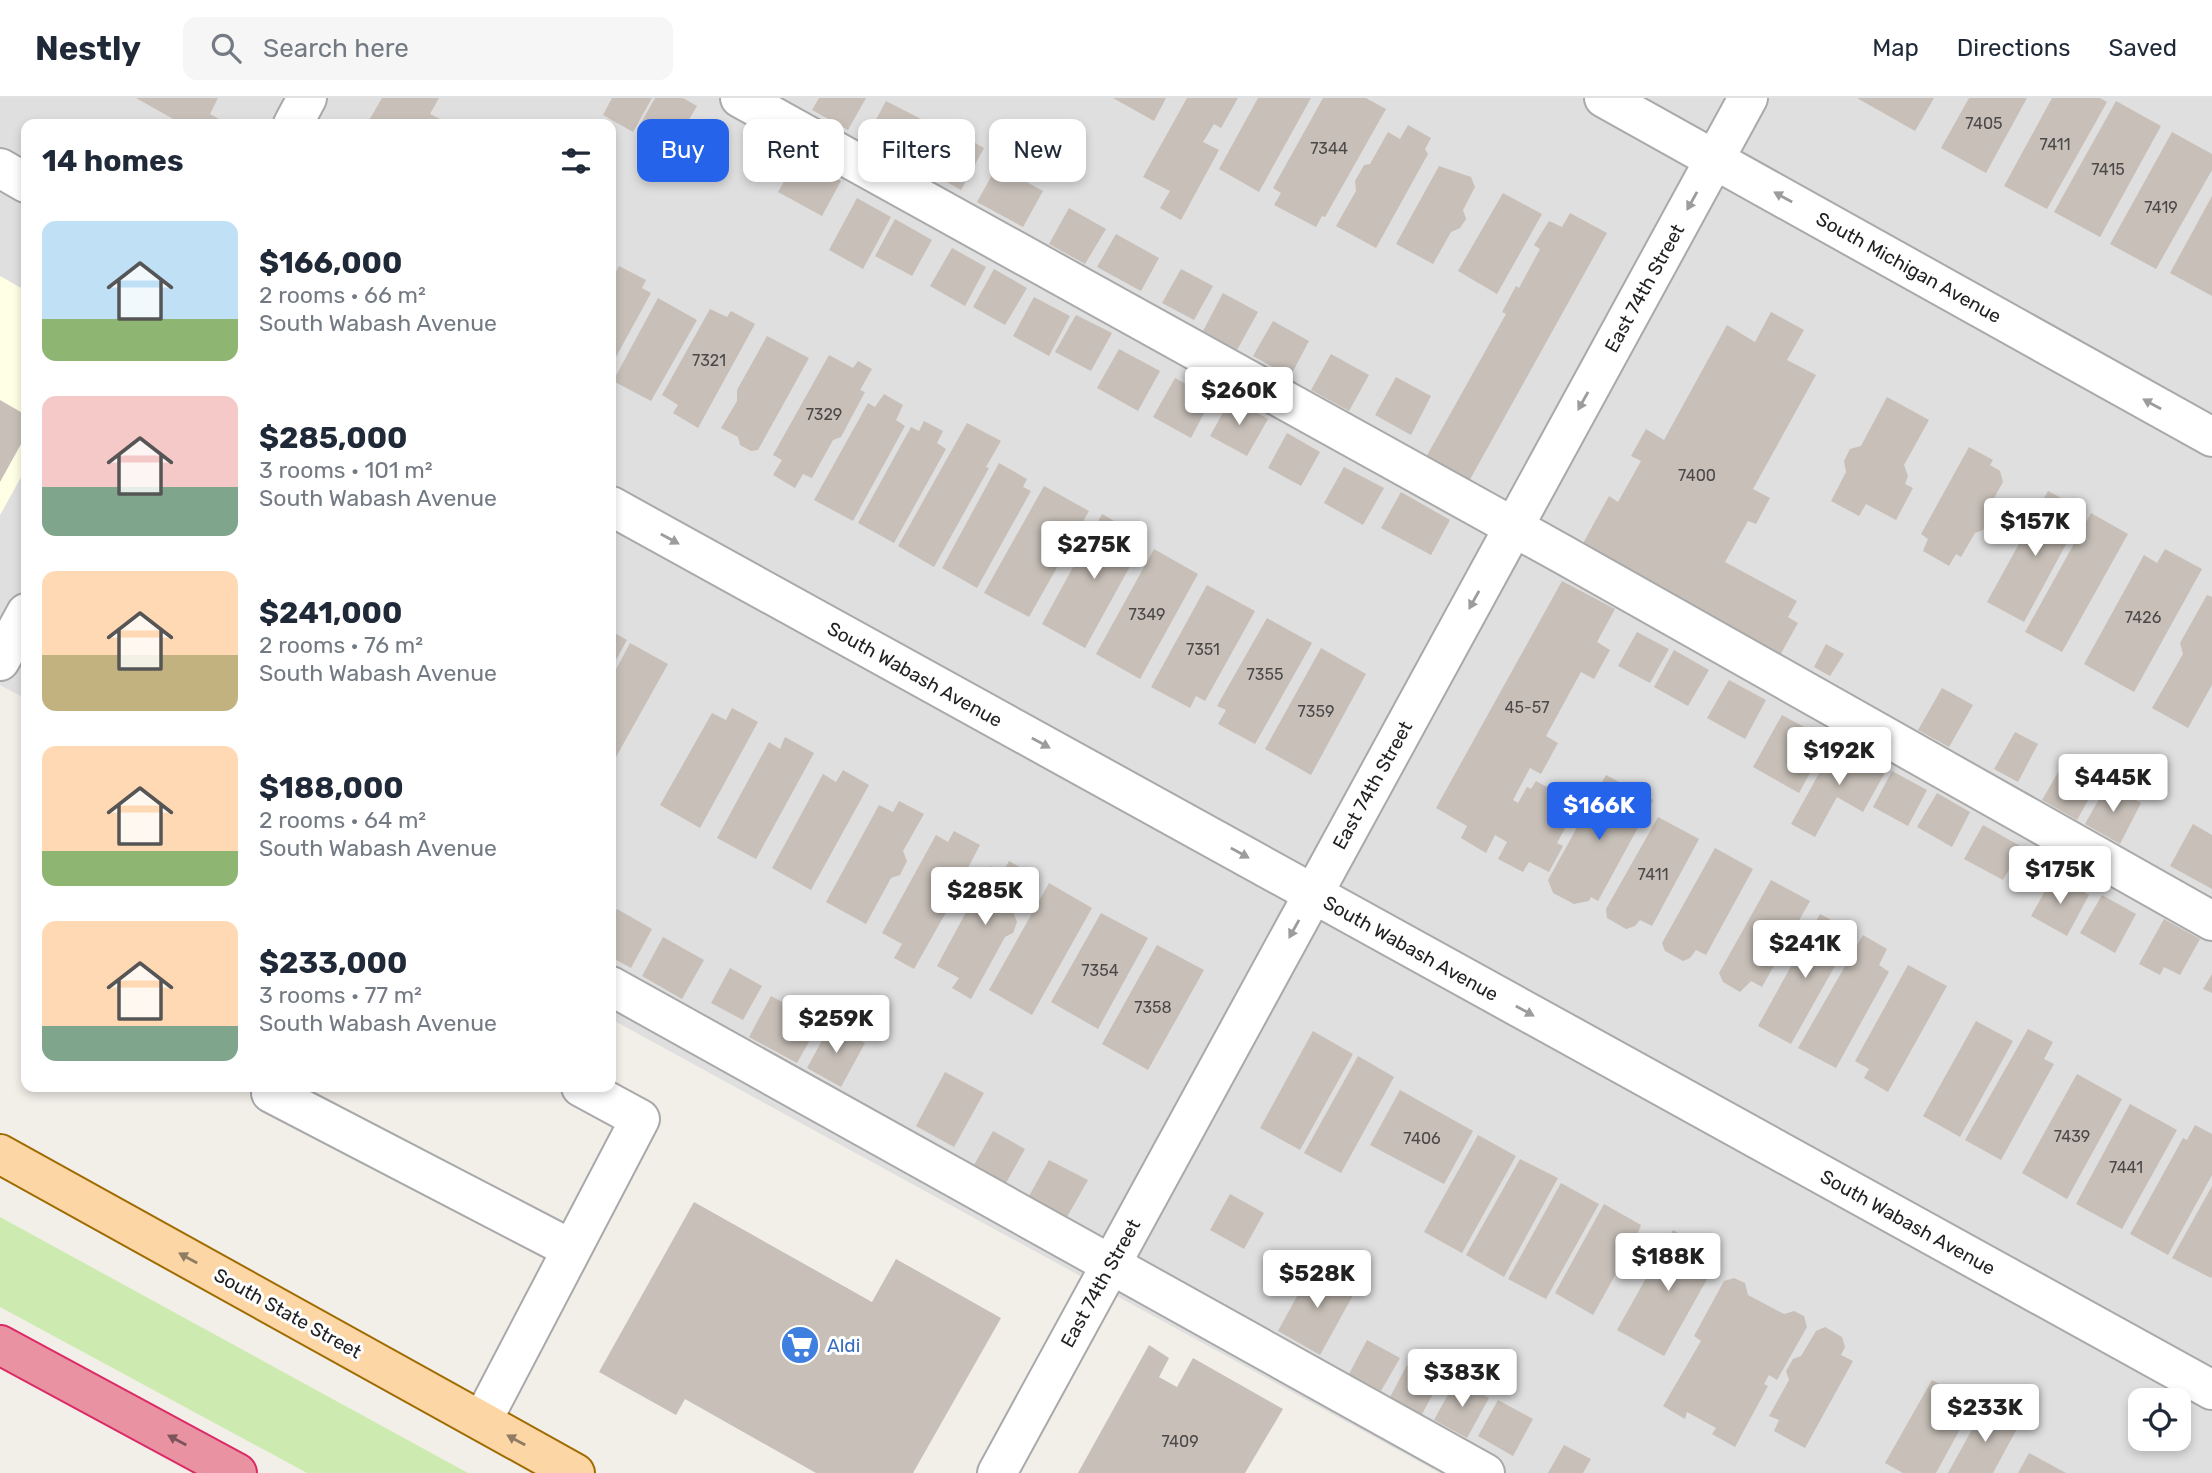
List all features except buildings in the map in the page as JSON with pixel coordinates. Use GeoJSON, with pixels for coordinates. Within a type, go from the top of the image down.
{"type":"FeatureCollection","features":[{"type":"Feature","properties":{"kind":"highway"},"geometry":{"type":"LineString","coordinates":[[0,1345],[237,1473]]}},
{"type":"Feature","properties":{"kind":"main road","name":"South State Street"},"geometry":{"type":"LineString","coordinates":[[0,1154],[575,1473]]}},
{"type":"Feature","properties":{"kind":"street"},"geometry":{"type":"LineString","coordinates":[[295,119],[307,98]]}},
{"type":"Feature","properties":{"kind":"street"},"geometry":{"type":"LineString","coordinates":[[740,98],[1514,527],[2212,922]]}},
{"type":"Feature","properties":{"kind":"street","name":"South Michigan Avenue"},"geometry":{"type":"LineString","coordinates":[[1604,98],[2212,438]]}},
{"type":"Feature","properties":{"kind":"street","name":"East 74th Street"},"geometry":{"type":"LineString","coordinates":[[997,1473],[1748,98]]}},
{"type":"Feature","properties":{"kind":"street"},"geometry":{"type":"LineString","coordinates":[[0,168],[21,180]]}},
{"type":"Feature","properties":{"kind":"street","name":"South Wabash Avenue"},"geometry":{"type":"LineString","coordinates":[[616,509],[2212,1390]]}},
{"type":"Feature","properties":{"kind":"street"},"geometry":{"type":"LineString","coordinates":[[11,658],[21,628]]}},
{"type":"Feature","properties":{"kind":"street"},"geometry":{"type":"LineString","coordinates":[[616,989],[1485,1473]]}},
{"type":"Feature","properties":{"kind":"street"},"geometry":{"type":"LineString","coordinates":[[272,1092],[570,1249]]}},
{"type":"Feature","properties":{"kind":"street"},"geometry":{"type":"LineString","coordinates":[[482,1421],[640,1119],[590,1092]]}},
{"type":"Feature","properties":{"kind":"shaded area"},"geometry":{"type":"Polygon","coordinates":[[[0,98],[2212,98],[2212,1473],[1440,1473],[616,1022],[616,119],[21,119],[21,288],[0,276],[0,98]]]}},
{"type":"Feature","properties":{"kind":"shaded area"},"geometry":{"type":"Polygon","coordinates":[[[0,276],[21,288],[21,477],[0,515],[0,276]]]}},
{"type":"Feature","properties":{"kind":"shaded area"},"geometry":{"type":"Polygon","coordinates":[[[21,477],[21,696],[0,685],[0,515],[21,477]]]}},
{"type":"Feature","properties":{"kind":"green space"},"geometry":{"type":"Polygon","coordinates":[[[0,1217],[468,1473],[307,1473],[0,1307],[0,1217]]]}},
{"type":"Feature","properties":{"kind":"place","name":"Aldi"},"geometry":{"type":"Point","coordinates":[800,1345]}}]}
